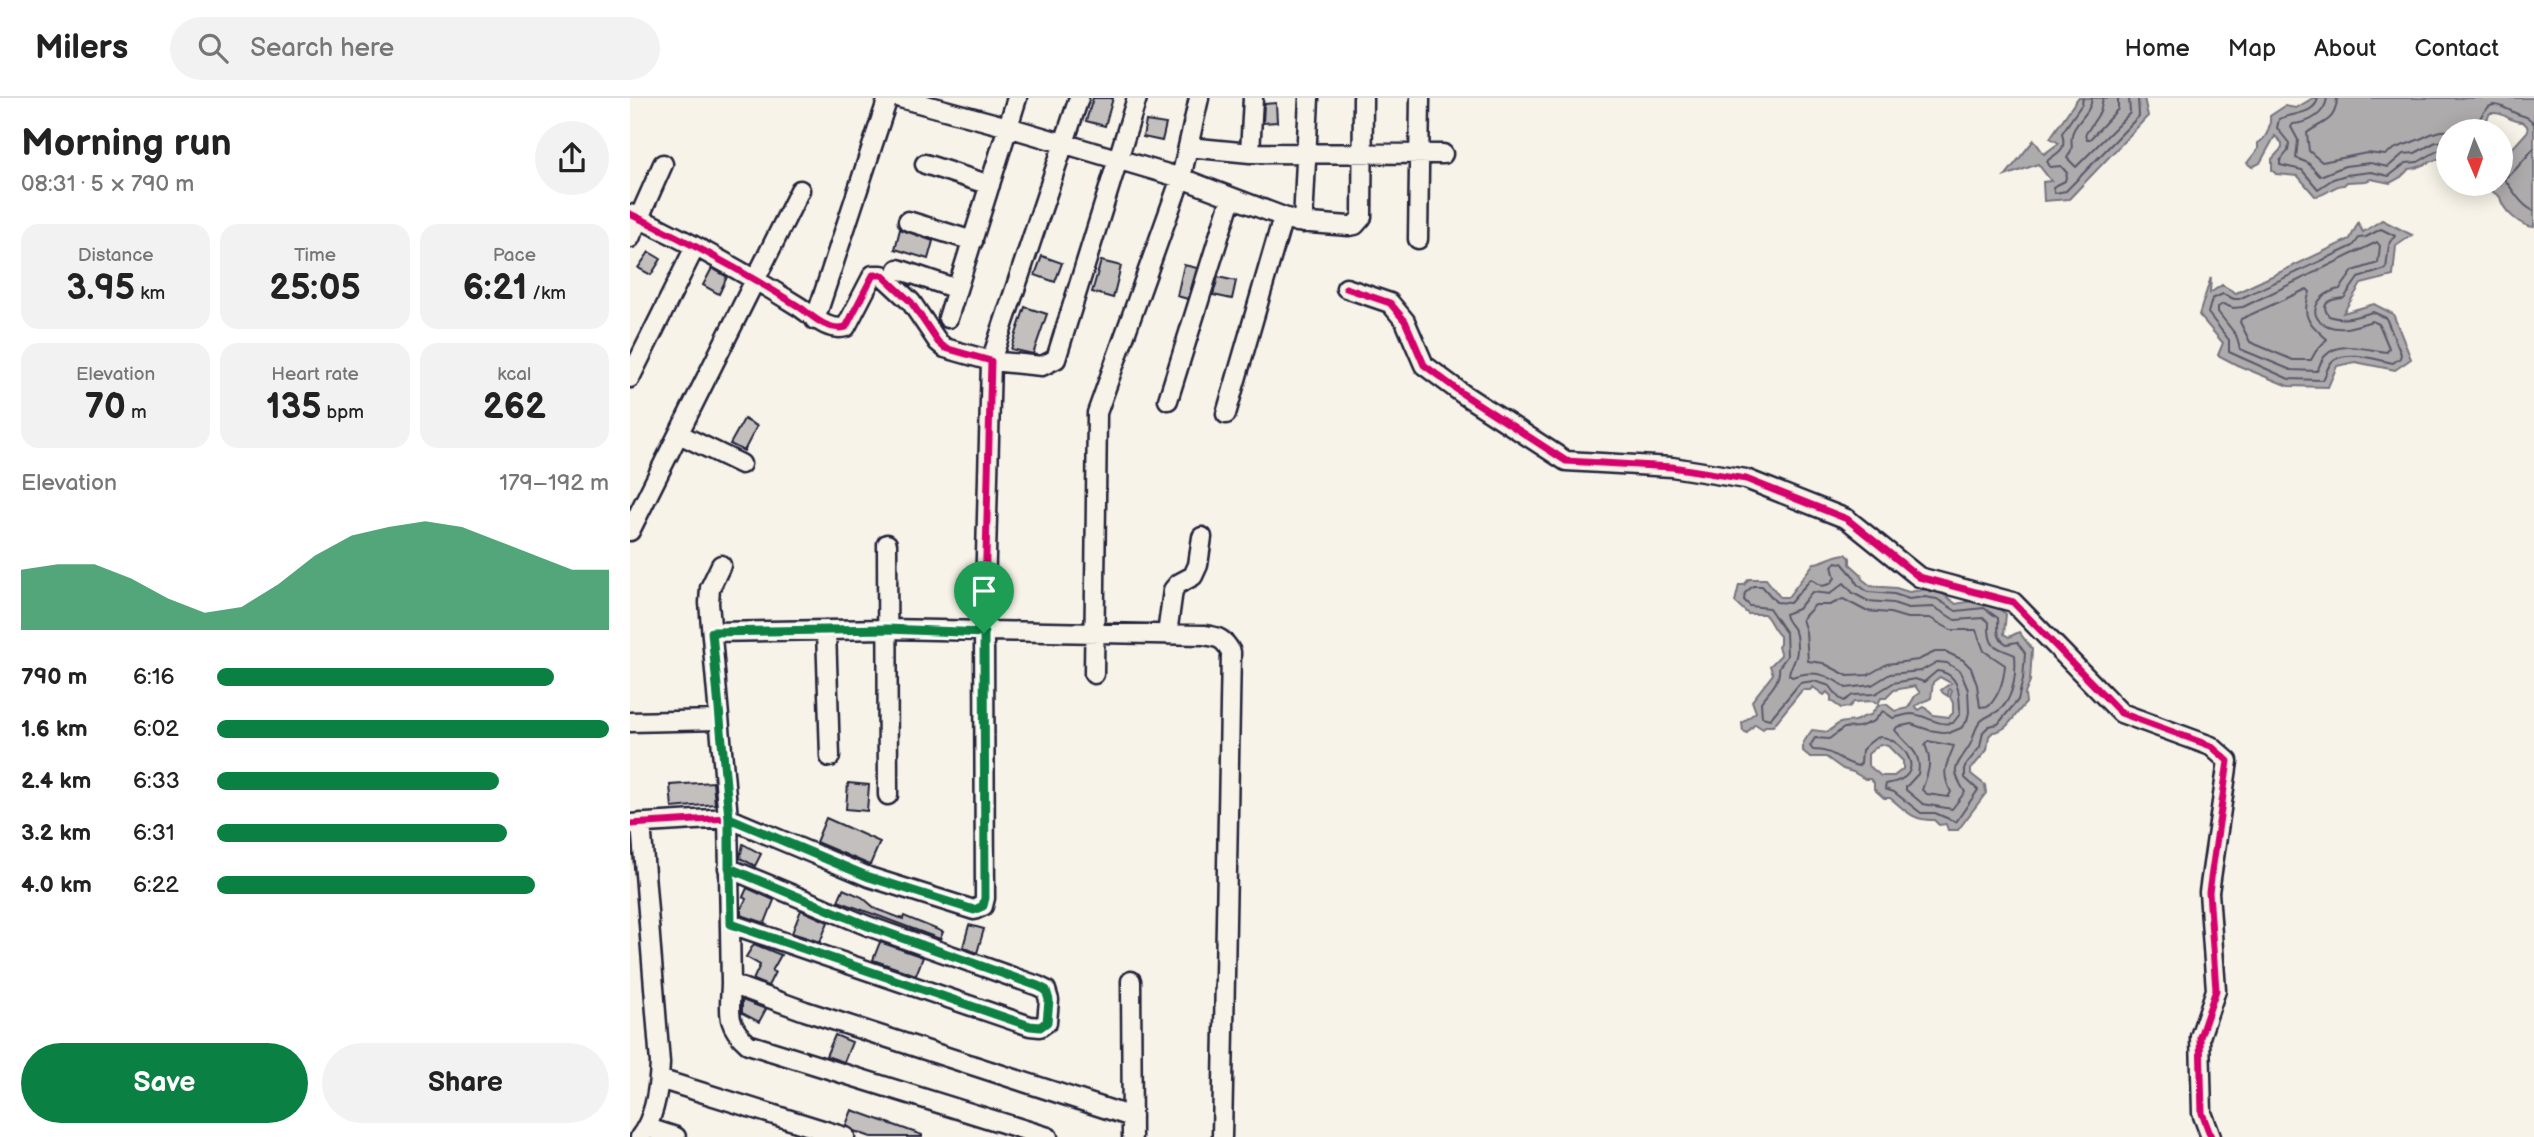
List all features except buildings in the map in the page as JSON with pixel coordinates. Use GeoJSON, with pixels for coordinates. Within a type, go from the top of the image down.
{"type":"FeatureCollection","features":[{"type":"Feature","properties":{"kind":"street"},"geometry":{"type":"LineString","coordinates":[[815,320],[888,98]]}},
{"type":"Feature","properties":{"kind":"street"},"geometry":{"type":"LineString","coordinates":[[901,98],[1181,178],[1303,223],[1349,226],[1359,222],[1362,217],[1363,98]]}},
{"type":"Feature","properties":{"kind":"street"},"geometry":{"type":"LineString","coordinates":[[948,318],[1017,98]]}},
{"type":"Feature","properties":{"kind":"street"},"geometry":{"type":"LineString","coordinates":[[676,1137],[644,1132],[659,1079],[635,824],[729,818],[882,882],[966,908],[979,909],[985,898],[984,633],[991,361],[1079,98]]}},
{"type":"Feature","properties":{"kind":"street"},"geometry":{"type":"LineString","coordinates":[[635,216],[755,280],[803,309],[815,320],[835,327],[846,327],[870,280],[877,274],[882,275],[911,302],[945,348],[991,361],[1042,366],[1056,359],[1137,98]]}},
{"type":"Feature","properties":{"kind":"street"},"geometry":{"type":"LineString","coordinates":[[1094,674],[1097,413],[1181,178],[1199,98]]}},
{"type":"Feature","properties":{"kind":"street"},"geometry":{"type":"LineString","coordinates":[[1250,153],[1253,98]]}},
{"type":"Feature","properties":{"kind":"street"},"geometry":{"type":"LineString","coordinates":[[1303,223],[1309,98]]}},
{"type":"Feature","properties":{"kind":"street"},"geometry":{"type":"LineString","coordinates":[[1418,239],[1420,98]]}},
{"type":"Feature","properties":{"kind":"street"},"geometry":{"type":"LineString","coordinates":[[1188,147],[1250,153],[1443,154]]}},
{"type":"Feature","properties":{"kind":"street"},"geometry":{"type":"LineString","coordinates":[[630,237],[635,216],[663,164]]}},
{"type":"Feature","properties":{"kind":"street"},"geometry":{"type":"LineString","coordinates":[[925,164],[990,185]]}},
{"type":"Feature","properties":{"kind":"street"},"geometry":{"type":"LineString","coordinates":[[630,531],[800,190]]}},
{"type":"Feature","properties":{"kind":"street"},"geometry":{"type":"LineString","coordinates":[[1168,400],[1231,198]]}},
{"type":"Feature","properties":{"kind":"street"},"geometry":{"type":"LineString","coordinates":[[1226,414],[1283,217]]}},
{"type":"Feature","properties":{"kind":"street"},"geometry":{"type":"LineString","coordinates":[[908,221],[973,242]]}},
{"type":"Feature","properties":{"kind":"street"},"geometry":{"type":"LineString","coordinates":[[630,378],[695,247]]}},
{"type":"Feature","properties":{"kind":"street"},"geometry":{"type":"LineString","coordinates":[[898,269],[957,289]]}},
{"type":"Feature","properties":{"kind":"street"},"geometry":{"type":"LineString","coordinates":[[1346,288],[1390,303],[1405,321],[1424,365],[1463,394],[1566,461],[1672,467],[1746,478],[1847,519],[1919,577],[2013,602],[2121,713],[2211,746],[2228,761],[2209,892],[2216,990],[2200,1037],[2202,1113],[2211,1137]]}},
{"type":"Feature","properties":{"kind":"street"},"geometry":{"type":"LineString","coordinates":[[678,434],[741,464]]}},
{"type":"Feature","properties":{"kind":"street"},"geometry":{"type":"LineString","coordinates":[[1167,634],[1172,590],[1193,576],[1198,565],[1202,537]]}},
{"type":"Feature","properties":{"kind":"street"},"geometry":{"type":"LineString","coordinates":[[887,544],[888,795]]}},
{"type":"Feature","properties":{"kind":"street"},"geometry":{"type":"LineString","coordinates":[[721,565],[710,588],[709,603],[729,818],[730,1023],[736,1034],[748,1044],[1048,1137]]}},
{"type":"Feature","properties":{"kind":"street"},"geometry":{"type":"LineString","coordinates":[[712,632],[887,629],[984,633],[1167,634],[1218,636],[1226,642],[1231,652],[1222,1137]]}},
{"type":"Feature","properties":{"kind":"street"},"geometry":{"type":"LineString","coordinates":[[826,630],[831,757]]}},
{"type":"Feature","properties":{"kind":"street"},"geometry":{"type":"LineString","coordinates":[[630,722],[719,720]]}},
{"type":"Feature","properties":{"kind":"street"},"geometry":{"type":"LineString","coordinates":[[729,868],[868,926],[1038,986],[1046,990],[1049,1000],[1047,1022],[1040,1027],[1030,1026],[731,924]]}},
{"type":"Feature","properties":{"kind":"street"},"geometry":{"type":"LineString","coordinates":[[1132,981],[1132,1137]]}},
{"type":"Feature","properties":{"kind":"street"},"geometry":{"type":"LineString","coordinates":[[731,984],[805,1011],[1132,1117]]}},
{"type":"Feature","properties":{"kind":"street"},"geometry":{"type":"LineString","coordinates":[[659,1079],[845,1137]]}},
{"type":"Feature","properties":{"kind":"water"},"geometry":{"type":"Polygon","coordinates":[[[2078,98],[2144,98],[2148,116],[2069,199],[2044,201],[2043,182],[2051,181],[2038,164],[2005,176],[2034,140],[2044,154],[2059,143],[2050,138],[2078,98]]]}},
{"type":"Feature","properties":{"kind":"water"},"geometry":{"type":"Polygon","coordinates":[[[2313,98],[2534,98],[2534,227],[2513,217],[2499,196],[2513,196],[2513,148],[2528,131],[2523,122],[2490,113],[2487,119],[2436,119],[2436,160],[2409,169],[2390,183],[2371,179],[2347,182],[2315,196],[2298,176],[2276,174],[2272,170],[2272,159],[2282,148],[2282,143],[2275,136],[2260,163],[2252,167],[2247,163],[2268,131],[2270,116],[2285,106],[2296,108],[2313,98]]]}},
{"type":"Feature","properties":{"kind":"water"},"geometry":{"type":"Polygon","coordinates":[[[2382,220],[2412,235],[2396,246],[2393,276],[2361,284],[2343,313],[2374,304],[2393,314],[2411,359],[2395,370],[2355,362],[2337,366],[2328,387],[2288,386],[2218,355],[2223,343],[2199,315],[2211,277],[2210,293],[2222,285],[2236,293],[2350,239],[2358,223],[2363,232],[2382,220]]]}},
{"type":"Feature","properties":{"kind":"water"},"geometry":{"type":"Polygon","coordinates":[[[1846,554],[1850,558],[1850,564],[1871,586],[1909,592],[1928,589],[1931,592],[1939,591],[1956,604],[1972,601],[1975,603],[1983,598],[2006,614],[2004,634],[2009,637],[2019,632],[2032,649],[2026,703],[2008,725],[1989,736],[1987,750],[1971,769],[1971,774],[1985,785],[1986,793],[1958,830],[1948,830],[1946,824],[1939,825],[1934,820],[1915,817],[1890,798],[1884,798],[1874,789],[1874,783],[1870,779],[1843,769],[1826,757],[1810,757],[1803,751],[1803,743],[1812,730],[1828,732],[1840,723],[1871,715],[1883,704],[1895,711],[1908,708],[1920,693],[1915,686],[1894,690],[1886,698],[1881,698],[1878,704],[1873,701],[1854,702],[1849,707],[1841,708],[1831,701],[1827,692],[1824,695],[1813,687],[1810,690],[1802,690],[1773,726],[1765,726],[1763,729],[1755,724],[1747,733],[1743,731],[1742,723],[1756,712],[1752,701],[1773,674],[1770,666],[1781,655],[1778,647],[1780,636],[1766,616],[1748,614],[1735,602],[1739,585],[1744,585],[1749,579],[1766,579],[1780,597],[1788,597],[1814,563],[1846,554]],[[1940,677],[1933,682],[1931,698],[1915,706],[1919,710],[1924,707],[1933,715],[1949,717],[1953,713],[1950,697],[1952,690],[1949,689],[1948,696],[1941,690],[1951,683],[1940,677]],[[1880,744],[1868,754],[1868,765],[1881,776],[1894,776],[1903,769],[1903,761],[1888,746],[1880,744]]]}},
{"type":"Feature","properties":{"kind":"cycle path"},"geometry":{"type":"LineString","coordinates":[[630,214],[716,257],[832,327],[846,327],[873,275],[882,275],[911,302],[945,348],[991,361],[984,633],[985,898],[983,906],[974,910],[869,877],[728,818],[630,824]]}},
{"type":"Feature","properties":{"kind":"cycle path"},"geometry":{"type":"LineString","coordinates":[[1346,288],[1390,303],[1405,321],[1424,365],[1463,394],[1566,461],[1672,467],[1746,479],[1847,519],[1919,577],[2013,602],[2121,713],[2211,746],[2228,761],[2209,892],[2216,990],[2200,1037],[2202,1113],[2211,1137]]}},
{"type":"Feature","properties":{"kind":"route"},"geometry":{"type":"LineString","coordinates":[[984,633],[887,629],[712,632],[729,818],[729,868],[868,926],[1046,990],[1049,1000],[1047,1022],[1040,1027],[1030,1026],[731,924],[729,868],[729,818],[869,877],[974,910],[983,906],[984,633]]}}]}
